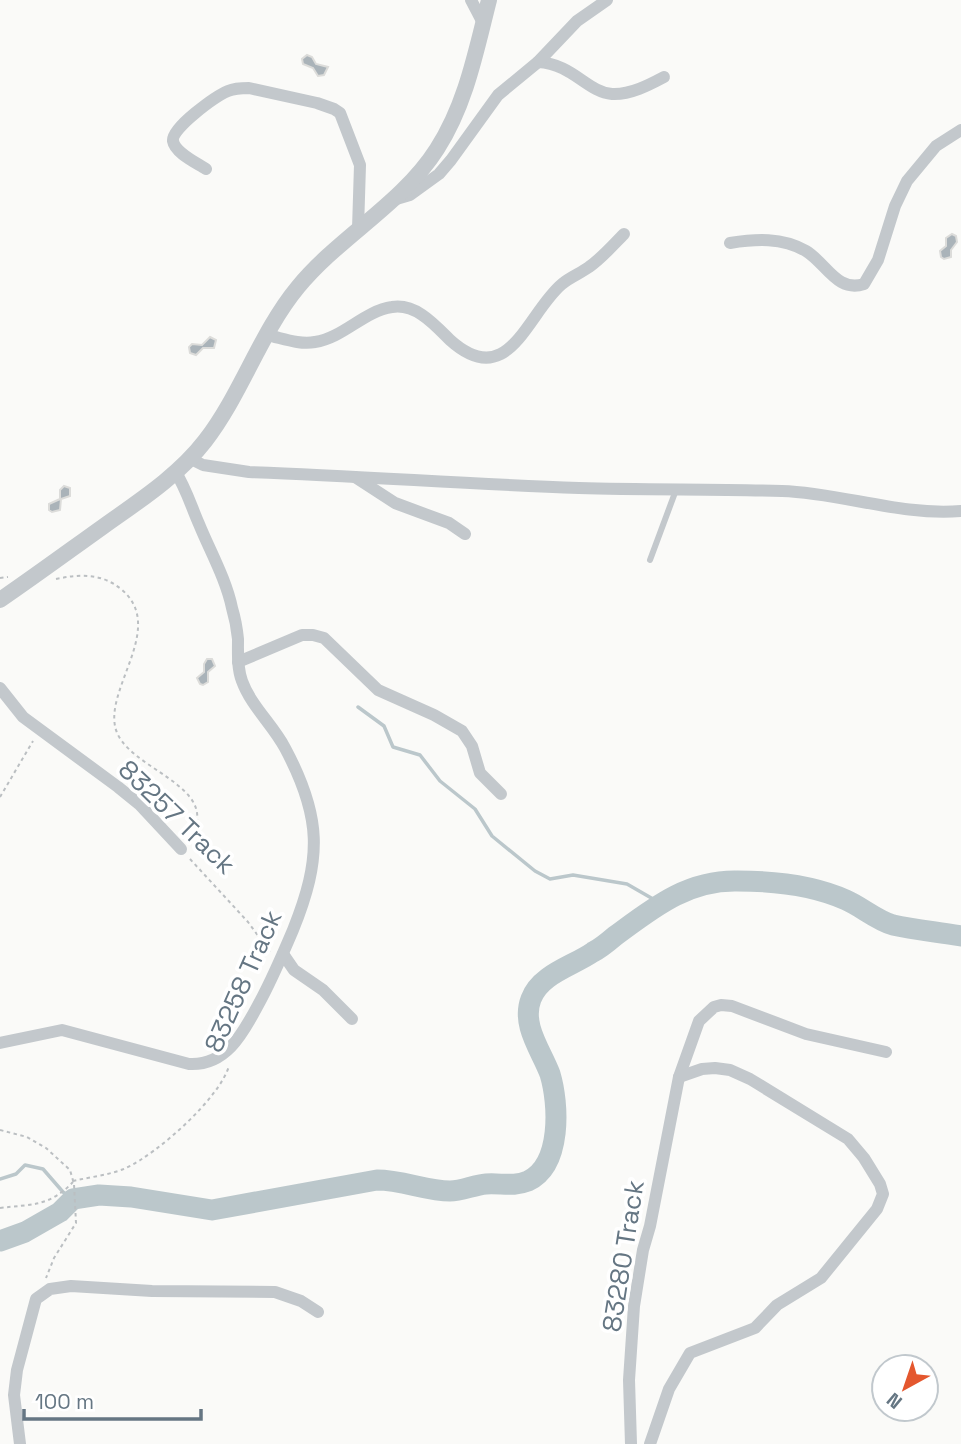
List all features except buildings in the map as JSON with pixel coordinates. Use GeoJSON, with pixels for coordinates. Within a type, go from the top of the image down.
{"type":"FeatureCollection","features":[{"type":"Feature","properties":{"kind":"street"},"geometry":{"type":"LineString","coordinates":[[471,0],[483,23]]}},
{"type":"Feature","properties":{"kind":"street"},"geometry":{"type":"LineString","coordinates":[[0,600],[138,502],[204,443],[218,423],[278,314],[299,285],[390,201],[436,151],[460,105],[489,0]]}},
{"type":"Feature","properties":{"kind":"street"},"geometry":{"type":"LineString","coordinates":[[390,201],[410,195],[429,183],[451,160],[498,95],[538,62],[577,21],[607,0]]}},
{"type":"Feature","properties":{"kind":"street"},"geometry":{"type":"LineString","coordinates":[[538,62],[561,66],[593,87],[613,94],[632,91],[664,77]]}},
{"type":"Feature","properties":{"kind":"street"},"geometry":{"type":"LineString","coordinates":[[206,169],[181,152],[172,139],[176,131],[211,101],[226,92],[236,88],[249,88],[334,108],[345,122],[360,165],[358,229]]}},
{"type":"Feature","properties":{"kind":"street"},"geometry":{"type":"LineString","coordinates":[[730,243],[774,240],[793,246],[817,259],[845,286],[864,284],[878,260],[895,206],[907,181],[918,164],[936,146],[961,130]]}},
{"type":"Feature","properties":{"kind":"street"},"geometry":{"type":"LineString","coordinates":[[267,335],[314,342],[330,338],[389,307],[401,306],[417,311],[454,343],[478,357],[487,359],[513,345],[561,285],[590,267],[624,234]]}},
{"type":"Feature","properties":{"kind":"street"},"geometry":{"type":"LineString","coordinates":[[189,458],[203,465],[225,469],[355,477],[580,488],[811,493],[889,508],[961,512]]}},
{"type":"Feature","properties":{"kind":"street","name":"83258 Track"},"geometry":{"type":"LineString","coordinates":[[0,1042],[62,1030],[165,1059],[201,1065],[212,1062],[237,1040],[281,959],[310,883],[315,834],[309,804],[298,772],[284,745],[241,681],[232,604],[183,483],[175,471]]}},
{"type":"Feature","properties":{"kind":"street"},"geometry":{"type":"LineString","coordinates":[[355,477],[395,503],[449,523],[465,534]]}},
{"type":"Feature","properties":{"kind":"street"},"geometry":{"type":"LineString","coordinates":[[238,662],[302,635],[324,638],[378,690],[434,715],[462,732],[472,746],[480,773],[501,794]]}},
{"type":"Feature","properties":{"kind":"street","name":"83257 Track"},"geometry":{"type":"LineString","coordinates":[[0,688],[23,717],[139,804],[181,849]]}},
{"type":"Feature","properties":{"kind":"street"},"geometry":{"type":"LineString","coordinates":[[281,959],[323,990],[352,1019]]}},
{"type":"Feature","properties":{"kind":"street","name":"83280 Track"},"geometry":{"type":"LineString","coordinates":[[631,1444],[629,1380],[634,1306],[643,1250],[679,1077],[699,1021],[707,1012],[721,1004],[733,1006],[806,1034],[886,1052]]}},
{"type":"Feature","properties":{"kind":"street"},"geometry":{"type":"LineString","coordinates":[[650,1444],[669,1389],[690,1353],[755,1328],[777,1304],[821,1278],[877,1209],[883,1194],[864,1158],[848,1139],[750,1079],[730,1070],[715,1068],[702,1069],[679,1077]]}},
{"type":"Feature","properties":{"kind":"street"},"geometry":{"type":"LineString","coordinates":[[20,1444],[14,1395],[17,1370],[36,1299],[50,1289],[71,1286],[164,1292],[251,1291],[287,1295],[318,1312]]}},
{"type":"Feature","properties":{"kind":"lane"},"geometry":{"type":"LineString","coordinates":[[650,560],[676,490]]}},
{"type":"Feature","properties":{"kind":"path"},"geometry":{"type":"LineString","coordinates":[[32,578],[48,581],[86,574],[107,580],[130,597],[136,607],[137,637],[116,709],[115,726],[131,751],[188,794],[195,805],[197,825],[181,849]]}},
{"type":"Feature","properties":{"kind":"path"},"geometry":{"type":"LineString","coordinates":[[0,797],[39,730]]}},
{"type":"Feature","properties":{"kind":"path","name":"83257 Track"},"geometry":{"type":"LineString","coordinates":[[181,849],[281,959]]}},
{"type":"Feature","properties":{"kind":"path","name":"83258 Track"},"geometry":{"type":"LineString","coordinates":[[73,1181],[126,1168],[156,1148],[214,1095],[225,1079],[229,1066]]}},
{"type":"Feature","properties":{"kind":"path"},"geometry":{"type":"LineString","coordinates":[[0,1130],[27,1137],[46,1148],[70,1170],[76,1223],[54,1258],[45,1279]]}},
{"type":"Feature","properties":{"kind":"path"},"geometry":{"type":"LineString","coordinates":[[0,1208],[46,1203],[63,1192],[73,1181]]}},
{"type":"Feature","properties":{"kind":"waterway"},"geometry":{"type":"LineString","coordinates":[[358,707],[384,726],[393,747],[420,755],[440,781],[475,809],[492,836],[535,871],[550,879],[573,875],[627,884],[660,903]]}},
{"type":"Feature","properties":{"kind":"waterway"},"geometry":{"type":"LineString","coordinates":[[0,1241],[25,1232],[60,1212],[73,1199],[99,1195],[131,1197],[212,1210],[377,1180],[450,1191],[486,1184],[528,1181],[539,1173],[547,1162],[552,1148],[556,1117],[550,1074],[533,1037],[528,1018],[535,990],[549,977],[599,949],[657,906],[702,885],[751,881],[807,887],[846,900],[893,925],[961,936]]}},
{"type":"Feature","properties":{"kind":"waterway"},"geometry":{"type":"LineString","coordinates":[[0,1179],[16,1174],[25,1165],[43,1169],[63,1192],[73,1199]]}}]}
